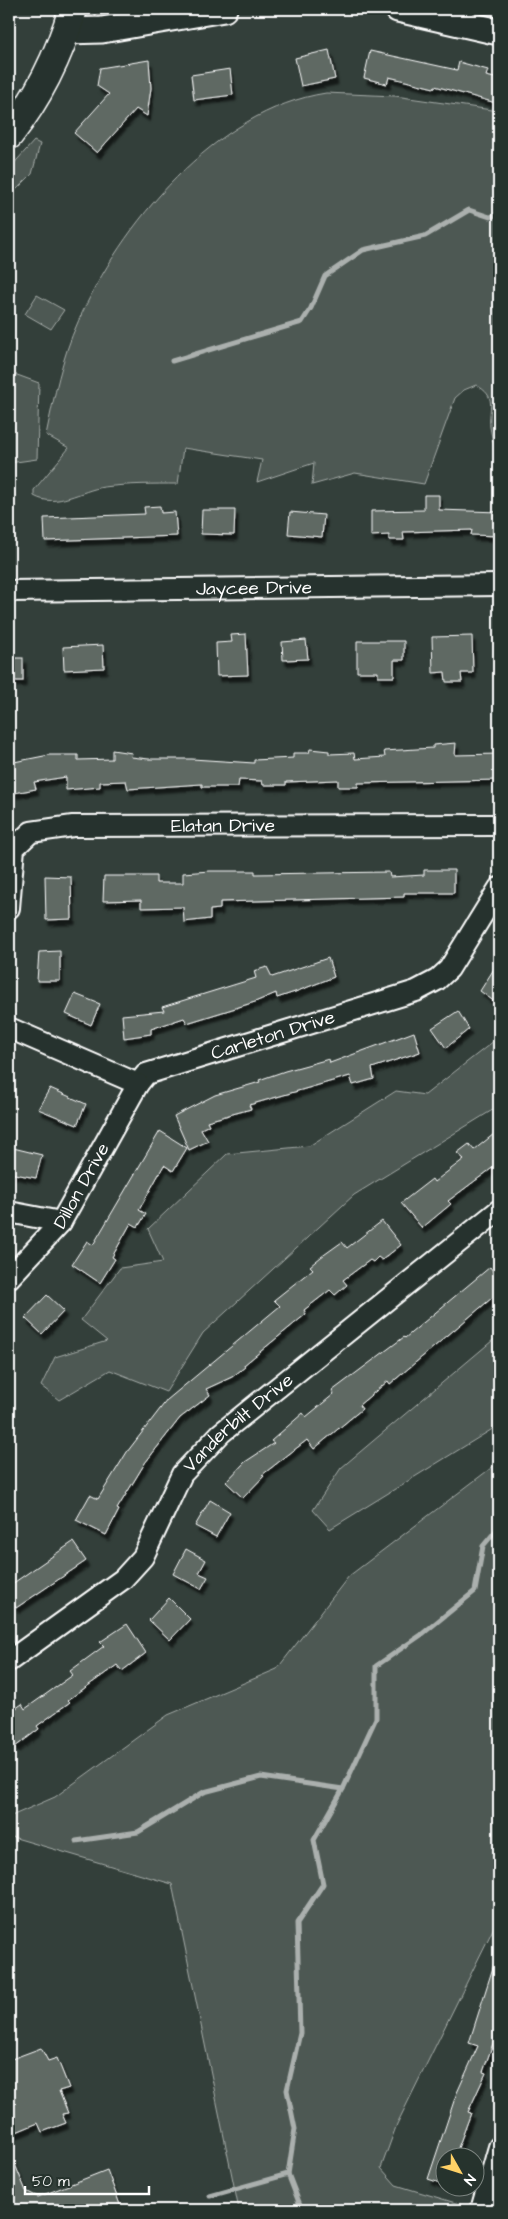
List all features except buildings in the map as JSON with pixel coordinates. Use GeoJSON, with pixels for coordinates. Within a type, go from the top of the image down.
{"type":"FeatureCollection","features":[{"type":"Feature","properties":{"kind":"main road"},"geometry":{"type":"LineString","coordinates":[[9,135],[43,86],[70,20]]}},
{"type":"Feature","properties":{"kind":"street"},"geometry":{"type":"LineString","coordinates":[[70,20],[129,26],[224,9]]}},
{"type":"Feature","properties":{"kind":"street"},"geometry":{"type":"LineString","coordinates":[[398,9],[499,32]]}},
{"type":"Feature","properties":{"kind":"street","name":"Jaycee Drive"},"geometry":{"type":"LineString","coordinates":[[9,591],[499,585]]}},
{"type":"Feature","properties":{"kind":"street","name":"Elatan Drive"},"geometry":{"type":"LineString","coordinates":[[9,908],[14,848],[32,832],[73,826],[499,825]]}},
{"type":"Feature","properties":{"kind":"street","name":"Carleton Drive"},"geometry":{"type":"LineString","coordinates":[[138,1084],[146,1074],[416,991],[437,980],[449,970],[499,888]]}},
{"type":"Feature","properties":{"kind":"street"},"geometry":{"type":"LineString","coordinates":[[9,1028],[138,1084]]}},
{"type":"Feature","properties":{"kind":"street","name":"Dillon Drive"},"geometry":{"type":"LineString","coordinates":[[9,1278],[61,1222],[138,1084]]}},
{"type":"Feature","properties":{"kind":"street","name":"Vanderbilt Drive"},"geometry":{"type":"LineString","coordinates":[[9,1661],[123,1579],[143,1557],[182,1474],[221,1433],[499,1210]]}},
{"type":"Feature","properties":{"kind":"street"},"geometry":{"type":"LineString","coordinates":[[9,1212],[61,1222]]}},
{"type":"Feature","properties":{"kind":"street"},"geometry":{"type":"LineString","coordinates":[[481,2210],[499,2147]]}},
{"type":"Feature","properties":{"kind":"shaded area"},"geometry":{"type":"Polygon","coordinates":[[[326,93],[395,96],[499,111],[499,458],[494,447],[490,427],[490,398],[483,389],[476,385],[464,390],[455,398],[424,484],[355,473],[312,485],[314,463],[257,482],[262,460],[183,448],[178,484],[104,487],[60,500],[43,499],[34,496],[34,490],[69,448],[46,435],[59,377],[67,349],[78,322],[96,285],[119,248],[146,211],[176,178],[210,147],[246,122],[285,104],[326,93]]]}},
{"type":"Feature","properties":{"kind":"shaded area"},"geometry":{"type":"Polygon","coordinates":[[[34,141],[40,144],[32,174],[9,197],[9,169],[34,141]]]}},
{"type":"Feature","properties":{"kind":"shaded area"},"geometry":{"type":"Polygon","coordinates":[[[37,295],[64,310],[51,329],[25,314],[37,295]]]}},
{"type":"Feature","properties":{"kind":"shaded area"},"geometry":{"type":"Polygon","coordinates":[[[9,372],[39,383],[37,459],[9,463],[9,372]]]}},
{"type":"Feature","properties":{"kind":"shaded area"},"geometry":{"type":"Polygon","coordinates":[[[499,1037],[499,1106],[354,1195],[203,1333],[166,1392],[110,1370],[59,1400],[41,1386],[55,1357],[107,1341],[81,1320],[120,1268],[163,1262],[148,1229],[227,1154],[309,1146],[396,1091],[425,1095],[499,1037]]]}},
{"type":"Feature","properties":{"kind":"shaded area"},"geometry":{"type":"Polygon","coordinates":[[[499,1335],[499,1425],[330,1529],[313,1510],[341,1468],[499,1335]]]}},
{"type":"Feature","properties":{"kind":"shaded area"},"geometry":{"type":"Polygon","coordinates":[[[499,1462],[499,1917],[397,2124],[381,2168],[396,2185],[469,2207],[468,2210],[239,2210],[172,1884],[9,1836],[9,1817],[55,1797],[168,1715],[277,1669],[349,1576],[499,1462]]]}},
{"type":"Feature","properties":{"kind":"waterway"},"geometry":{"type":"LineString","coordinates":[[172,361],[302,322],[311,308],[325,276],[363,250],[425,236],[469,210],[490,217],[499,214]]}},
{"type":"Feature","properties":{"kind":"waterway"},"geometry":{"type":"LineString","coordinates":[[302,2210],[288,2174],[295,2129],[287,2090],[300,2033],[297,1923],[323,1884],[314,1840],[343,1789],[376,1718],[376,1666],[421,1635],[475,1591],[483,1546],[499,1527]]}},
{"type":"Feature","properties":{"kind":"waterway"},"geometry":{"type":"LineString","coordinates":[[76,1841],[138,1832],[204,1792],[261,1777],[343,1789]]}},
{"type":"Feature","properties":{"kind":"waterway"},"geometry":{"type":"LineString","coordinates":[[210,2196],[288,2174]]}}]}
